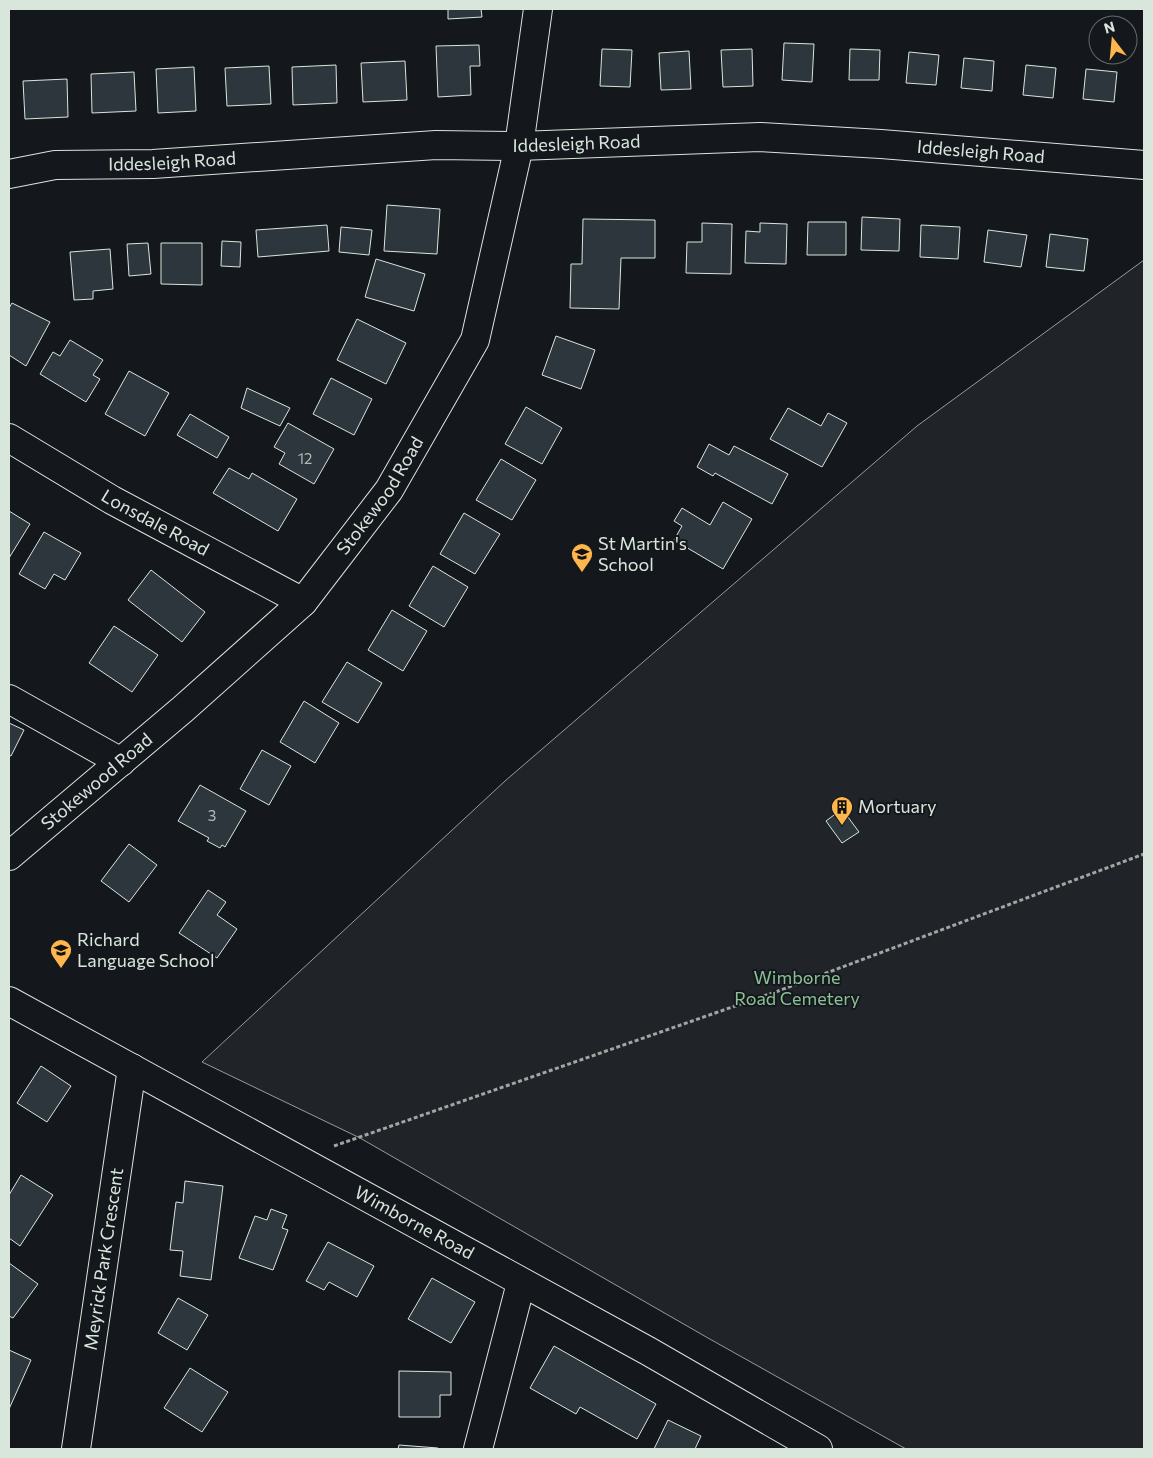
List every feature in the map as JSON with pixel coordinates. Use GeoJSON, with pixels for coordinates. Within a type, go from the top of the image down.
{"type":"FeatureCollection","features":[{"type":"Feature","properties":{"kind":"street","name":"Stokewood Road"},"geometry":{"type":"LineString","coordinates":[[9,856],[184,709],[303,602],[389,490],[475,340],[519,146],[538,9]]}},
{"type":"Feature","properties":{"kind":"street","name":"Iddesleigh Road"},"geometry":{"type":"LineString","coordinates":[[9,174],[55,165],[153,164],[436,145],[519,146],[760,137],[881,144],[1144,166]]}},
{"type":"Feature","properties":{"kind":"street","name":"Lonsdale Road"},"geometry":{"type":"LineString","coordinates":[[9,438],[112,500],[303,602]]}},
{"type":"Feature","properties":{"kind":"street"},"geometry":{"type":"LineString","coordinates":[[9,699],[121,762]]}},
{"type":"Feature","properties":{"kind":"street","name":"Wimborne Road"},"geometry":{"type":"LineString","coordinates":[[9,1000],[648,1352],[818,1449]]}},
{"type":"Feature","properties":{"kind":"street","name":"Meyrick Park Crescent"},"geometry":{"type":"LineString","coordinates":[[76,1449],[132,1068]]}},
{"type":"Feature","properties":{"kind":"street"},"geometry":{"type":"LineString","coordinates":[[478,1449],[521,1283]]}},
{"type":"Feature","properties":{"kind":"path"},"geometry":{"type":"LineString","coordinates":[[295,1158],[360,1138],[781,990],[1144,854]]}},
{"type":"Feature","properties":{"kind":"green space","name":"Wimborne Road Cemetery"},"geometry":{"type":"Polygon","coordinates":[[[1144,260],[1144,1449],[906,1449],[708,1338],[360,1138],[202,1062],[505,781],[917,426],[1144,260]]]}},
{"type":"Feature","properties":{"kind":"building"},"geometry":{"type":"Polygon","coordinates":[[[448,9],[481,9],[482,17],[448,19],[448,9]]]}},
{"type":"Feature","properties":{"kind":"building"},"geometry":{"type":"Polygon","coordinates":[[[784,43],[814,44],[812,82],[782,80],[784,43]]]}},
{"type":"Feature","properties":{"kind":"building"},"geometry":{"type":"Polygon","coordinates":[[[479,45],[480,66],[470,66],[471,95],[438,97],[436,46],[479,45]]]}},
{"type":"Feature","properties":{"kind":"building"},"geometry":{"type":"Polygon","coordinates":[[[602,49],[632,50],[630,87],[600,86],[602,49]]]}},
{"type":"Feature","properties":{"kind":"building"},"geometry":{"type":"Polygon","coordinates":[[[752,49],[753,86],[723,87],[721,50],[752,49]]]}},
{"type":"Feature","properties":{"kind":"building"},"geometry":{"type":"Polygon","coordinates":[[[850,49],[880,50],[879,80],[849,80],[850,49]]]}},
{"type":"Feature","properties":{"kind":"building"},"geometry":{"type":"Polygon","coordinates":[[[689,51],[691,89],[661,90],[659,53],[689,51]]]}},
{"type":"Feature","properties":{"kind":"building"},"geometry":{"type":"Polygon","coordinates":[[[909,52],[939,55],[936,85],[906,83],[909,52]]]}},
{"type":"Feature","properties":{"kind":"building"},"geometry":{"type":"Polygon","coordinates":[[[964,58],[994,61],[992,91],[961,88],[964,58]]]}},
{"type":"Feature","properties":{"kind":"building"},"geometry":{"type":"Polygon","coordinates":[[[405,61],[407,100],[363,102],[361,63],[405,61]]]}},
{"type":"Feature","properties":{"kind":"building"},"geometry":{"type":"Polygon","coordinates":[[[336,65],[337,103],[293,105],[292,67],[336,65]]]}},
{"type":"Feature","properties":{"kind":"building"},"geometry":{"type":"Polygon","coordinates":[[[1026,65],[1056,68],[1053,98],[1023,95],[1026,65]]]}},
{"type":"Feature","properties":{"kind":"building"},"geometry":{"type":"Polygon","coordinates":[[[269,66],[271,104],[227,106],[225,68],[269,66]]]}},
{"type":"Feature","properties":{"kind":"building"},"geometry":{"type":"Polygon","coordinates":[[[194,67],[196,111],[158,113],[156,69],[194,67]]]}},
{"type":"Feature","properties":{"kind":"building"},"geometry":{"type":"Polygon","coordinates":[[[1086,69],[1117,72],[1114,102],[1083,99],[1086,69]]]}},
{"type":"Feature","properties":{"kind":"building"},"geometry":{"type":"Polygon","coordinates":[[[134,72],[136,111],[92,113],[91,74],[134,72]]]}},
{"type":"Feature","properties":{"kind":"building"},"geometry":{"type":"Polygon","coordinates":[[[67,79],[68,117],[25,119],[23,81],[67,79]]]}},
{"type":"Feature","properties":{"kind":"building"},"geometry":{"type":"Polygon","coordinates":[[[387,205],[440,209],[437,254],[384,251],[387,205]]]}},
{"type":"Feature","properties":{"kind":"building"},"geometry":{"type":"Polygon","coordinates":[[[862,217],[900,219],[899,251],[861,250],[862,217]]]}},
{"type":"Feature","properties":{"kind":"building"},"geometry":{"type":"Polygon","coordinates":[[[583,219],[655,220],[655,258],[621,258],[619,309],[570,308],[571,264],[582,264],[583,219]]]}},
{"type":"Feature","properties":{"kind":"building"},"geometry":{"type":"Polygon","coordinates":[[[808,222],[846,222],[846,255],[807,255],[808,222]]]}},
{"type":"Feature","properties":{"kind":"building"},"geometry":{"type":"Polygon","coordinates":[[[702,223],[732,224],[731,274],[686,273],[687,242],[702,242],[702,223]]]}},
{"type":"Feature","properties":{"kind":"building"},"geometry":{"type":"Polygon","coordinates":[[[760,223],[787,224],[786,264],[745,263],[746,231],[760,232],[760,223]]]}},
{"type":"Feature","properties":{"kind":"building"},"geometry":{"type":"Polygon","coordinates":[[[327,225],[329,251],[258,257],[256,230],[327,225]]]}},
{"type":"Feature","properties":{"kind":"building"},"geometry":{"type":"Polygon","coordinates":[[[921,225],[960,227],[958,259],[920,257],[921,225]]]}},
{"type":"Feature","properties":{"kind":"building"},"geometry":{"type":"Polygon","coordinates":[[[341,227],[372,230],[369,255],[339,252],[341,227]]]}},
{"type":"Feature","properties":{"kind":"building"},"geometry":{"type":"Polygon","coordinates":[[[988,230],[1027,235],[1021,267],[984,262],[988,230]]]}},
{"type":"Feature","properties":{"kind":"building"},"geometry":{"type":"Polygon","coordinates":[[[1050,234],[1088,239],[1084,271],[1046,267],[1050,234]]]}},
{"type":"Feature","properties":{"kind":"building"},"geometry":{"type":"Polygon","coordinates":[[[222,241],[241,242],[240,267],[221,266],[222,241]]]}},
{"type":"Feature","properties":{"kind":"building"},"geometry":{"type":"Polygon","coordinates":[[[148,243],[151,274],[129,276],[127,244],[148,243]]]}},
{"type":"Feature","properties":{"kind":"building"},"geometry":{"type":"Polygon","coordinates":[[[161,243],[202,243],[202,285],[161,284],[161,243]]]}},
{"type":"Feature","properties":{"kind":"building"},"geometry":{"type":"Polygon","coordinates":[[[110,249],[113,289],[93,291],[93,299],[74,300],[70,252],[110,249]]]}},
{"type":"Feature","properties":{"kind":"building"},"geometry":{"type":"Polygon","coordinates":[[[376,259],[425,274],[414,311],[365,297],[376,259]]]}},
{"type":"Feature","properties":{"kind":"building"},"geometry":{"type":"Polygon","coordinates":[[[12,303],[50,322],[26,366],[9,355],[9,308],[12,303]]]}},
{"type":"Feature","properties":{"kind":"building"},"geometry":{"type":"Polygon","coordinates":[[[357,319],[406,343],[386,384],[337,360],[357,319]]]}},
{"type":"Feature","properties":{"kind":"building"},"geometry":{"type":"Polygon","coordinates":[[[556,336],[595,350],[581,389],[542,375],[556,336]]]}},
{"type":"Feature","properties":{"kind":"building"},"geometry":{"type":"Polygon","coordinates":[[[70,340],[103,360],[93,375],[100,379],[86,402],[40,374],[53,352],[60,356],[70,340]]]}},
{"type":"Feature","properties":{"kind":"building"},"geometry":{"type":"Polygon","coordinates":[[[129,371],[169,393],[145,436],[105,414],[129,371]]]}},
{"type":"Feature","properties":{"kind":"building"},"geometry":{"type":"Polygon","coordinates":[[[331,378],[372,399],[354,435],[313,414],[331,378]]]}},
{"type":"Feature","properties":{"kind":"building"},"geometry":{"type":"Polygon","coordinates":[[[247,388],[290,408],[280,426],[241,408],[247,388]]]}},
{"type":"Feature","properties":{"kind":"building"},"geometry":{"type":"Polygon","coordinates":[[[526,407],[562,428],[542,464],[505,444],[526,407]]]}},
{"type":"Feature","properties":{"kind":"building"},"geometry":{"type":"Polygon","coordinates":[[[788,408],[821,426],[828,413],[847,423],[822,467],[770,439],[788,408]]]}},
{"type":"Feature","properties":{"kind":"building"},"geometry":{"type":"Polygon","coordinates":[[[190,414],[229,437],[217,458],[177,435],[190,414]]]}},
{"type":"Feature","properties":{"kind":"building"},"geometry":{"type":"Polygon","coordinates":[[[288,423],[334,449],[314,484],[279,464],[285,453],[274,447],[288,423]]]}},
{"type":"Feature","properties":{"kind":"building"},"geometry":{"type":"Polygon","coordinates":[[[709,444],[729,455],[734,446],[788,474],[772,504],[715,473],[713,476],[697,467],[709,444]]]}},
{"type":"Feature","properties":{"kind":"building"},"geometry":{"type":"Polygon","coordinates":[[[501,459],[536,480],[512,520],[476,500],[501,459]]]}},
{"type":"Feature","properties":{"kind":"building"},"geometry":{"type":"Polygon","coordinates":[[[229,468],[249,479],[252,473],[297,499],[278,531],[213,493],[229,468]]]}},
{"type":"Feature","properties":{"kind":"building"},"geometry":{"type":"Polygon","coordinates":[[[723,502],[752,519],[723,569],[674,540],[682,526],[674,521],[682,508],[710,525],[723,502]]]}},
{"type":"Feature","properties":{"kind":"building"},"geometry":{"type":"Polygon","coordinates":[[[9,511],[30,524],[9,558],[9,511]]]}},
{"type":"Feature","properties":{"kind":"building"},"geometry":{"type":"Polygon","coordinates":[[[464,513],[500,534],[475,574],[440,554],[464,513]]]}},
{"type":"Feature","properties":{"kind":"building"},"geometry":{"type":"Polygon","coordinates":[[[44,532],[81,553],[65,580],[54,574],[45,589],[19,574],[44,532]]]}},
{"type":"Feature","properties":{"kind":"building"},"geometry":{"type":"Polygon","coordinates":[[[433,566],[468,587],[444,627],[409,606],[433,566]]]}},
{"type":"Feature","properties":{"kind":"building"},"geometry":{"type":"Polygon","coordinates":[[[151,570],[205,612],[182,642],[128,600],[151,570]]]}},
{"type":"Feature","properties":{"kind":"building"},"geometry":{"type":"Polygon","coordinates":[[[392,610],[427,631],[403,671],[368,650],[392,610]]]}},
{"type":"Feature","properties":{"kind":"building"},"geometry":{"type":"Polygon","coordinates":[[[114,626],[158,655],[132,692],[89,663],[114,626]]]}},
{"type":"Feature","properties":{"kind":"building"},"geometry":{"type":"Polygon","coordinates":[[[347,662],[382,683],[358,723],[322,702],[347,662]]]}},
{"type":"Feature","properties":{"kind":"building"},"geometry":{"type":"Polygon","coordinates":[[[304,701],[339,723],[315,763],[280,742],[304,701]]]}},
{"type":"Feature","properties":{"kind":"building"},"geometry":{"type":"Polygon","coordinates":[[[9,723],[24,730],[11,756],[9,755],[9,723]]]}},
{"type":"Feature","properties":{"kind":"building"},"geometry":{"type":"Polygon","coordinates":[[[262,750],[291,766],[269,805],[240,789],[262,750]]]}},
{"type":"Feature","properties":{"kind":"building"},"geometry":{"type":"Polygon","coordinates":[[[200,785],[246,811],[225,847],[222,845],[220,848],[207,841],[209,838],[178,821],[200,785]]]}},
{"type":"Feature","properties":{"kind":"building","name":"Mortuary"},"geometry":{"type":"Polygon","coordinates":[[[842,809],[859,832],[842,843],[826,821],[842,809]]]}},
{"type":"Feature","properties":{"kind":"building"},"geometry":{"type":"Polygon","coordinates":[[[129,844],[157,865],[129,902],[101,881],[129,844]]]}},
{"type":"Feature","properties":{"kind":"building"},"geometry":{"type":"Polygon","coordinates":[[[208,890],[226,902],[217,915],[237,929],[217,958],[179,933],[208,890]]]}},
{"type":"Feature","properties":{"kind":"building"},"geometry":{"type":"Polygon","coordinates":[[[41,1066],[71,1086],[47,1122],[17,1103],[41,1066]]]}},
{"type":"Feature","properties":{"kind":"building"},"geometry":{"type":"Polygon","coordinates":[[[21,1175],[53,1195],[20,1246],[9,1238],[9,1195],[21,1175]]]}},
{"type":"Feature","properties":{"kind":"building"},"geometry":{"type":"Polygon","coordinates":[[[185,1181],[223,1186],[211,1280],[180,1276],[183,1251],[170,1250],[176,1202],[183,1203],[185,1181]]]}},
{"type":"Feature","properties":{"kind":"building"},"geometry":{"type":"Polygon","coordinates":[[[271,1209],[287,1215],[282,1228],[288,1230],[273,1270],[239,1258],[255,1216],[267,1220],[271,1209]]]}},
{"type":"Feature","properties":{"kind":"building"},"geometry":{"type":"Polygon","coordinates":[[[328,1242],[374,1266],[357,1297],[329,1282],[324,1290],[306,1281],[328,1242]]]}},
{"type":"Feature","properties":{"kind":"building"},"geometry":{"type":"Polygon","coordinates":[[[9,1263],[38,1284],[13,1318],[9,1316],[9,1263]]]}},
{"type":"Feature","properties":{"kind":"building"},"geometry":{"type":"Polygon","coordinates":[[[432,1278],[475,1302],[451,1343],[408,1319],[432,1278]]]}},
{"type":"Feature","properties":{"kind":"building"},"geometry":{"type":"Polygon","coordinates":[[[178,1298],[208,1315],[187,1350],[158,1333],[178,1298]]]}},
{"type":"Feature","properties":{"kind":"building"},"geometry":{"type":"Polygon","coordinates":[[[554,1346],[656,1404],[637,1439],[580,1407],[576,1414],[530,1388],[554,1346]]]}},
{"type":"Feature","properties":{"kind":"building"},"geometry":{"type":"Polygon","coordinates":[[[9,1350],[31,1360],[9,1409],[9,1350]]]}},
{"type":"Feature","properties":{"kind":"building"},"geometry":{"type":"Polygon","coordinates":[[[190,1368],[228,1392],[202,1432],[164,1408],[190,1368]]]}},
{"type":"Feature","properties":{"kind":"building"},"geometry":{"type":"Polygon","coordinates":[[[399,1371],[451,1372],[451,1395],[440,1395],[440,1417],[399,1417],[399,1371]]]}},
{"type":"Feature","properties":{"kind":"building"},"geometry":{"type":"Polygon","coordinates":[[[668,1420],[701,1436],[695,1449],[654,1449],[668,1420]]]}},
{"type":"Feature","properties":{"kind":"building"},"geometry":{"type":"Polygon","coordinates":[[[399,1445],[438,1448],[438,1449],[398,1449],[399,1445]]]}},
{"type":"Feature","properties":{"kind":"place","name":"St Martin's School"},"geometry":{"type":"Point","coordinates":[582,573]}},
{"type":"Feature","properties":{"kind":"place","name":"Mortuary"},"geometry":{"type":"Point","coordinates":[842,826]}},
{"type":"Feature","properties":{"kind":"place","name":"Richard Language School"},"geometry":{"type":"Point","coordinates":[61,969]}}]}
